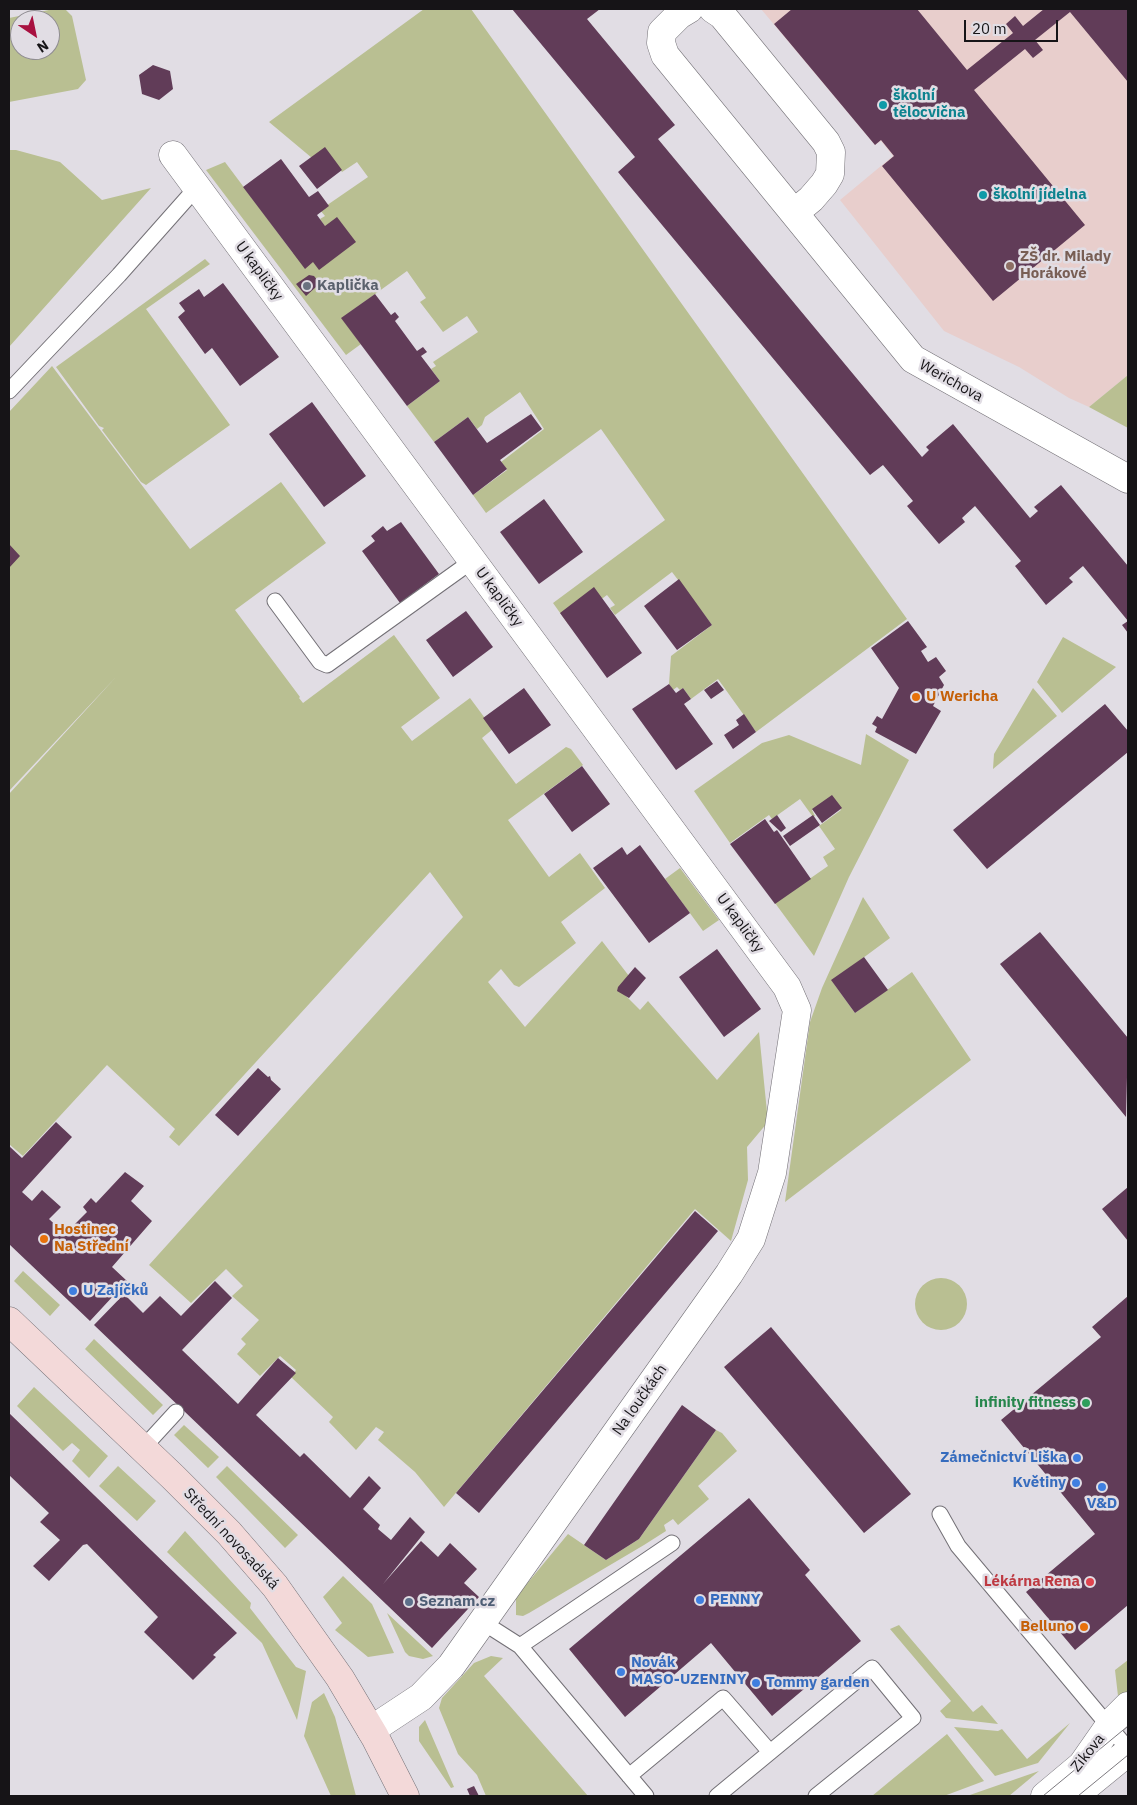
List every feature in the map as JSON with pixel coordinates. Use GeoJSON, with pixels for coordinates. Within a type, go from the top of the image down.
{"type":"FeatureCollection","features":[{"type":"Feature","properties":{"kind":"main road","name":"Střední novosadská"},"geometry":{"type":"LineString","coordinates":[[9,1321],[143,1448],[229,1533],[275,1586],[323,1652],[371,1730],[405,1796]]}},
{"type":"Feature","properties":{"kind":"street","name":"Werichova"},"geometry":{"type":"LineString","coordinates":[[690,9],[672,21],[662,32],[661,43],[665,54],[913,359],[1128,478]]}},
{"type":"Feature","properties":{"kind":"street"},"geometry":{"type":"LineString","coordinates":[[713,9],[722,15],[826,142],[831,152],[830,174],[824,184],[811,199],[794,213]]}},
{"type":"Feature","properties":{"kind":"street","name":"U kapličky"},"geometry":{"type":"LineString","coordinates":[[173,155],[787,987],[797,1010]]}},
{"type":"Feature","properties":{"kind":"street","name":"Na loučkách"},"geometry":{"type":"LineString","coordinates":[[371,1730],[422,1697],[451,1666],[724,1282],[751,1239],[772,1172],[797,1010]]}},
{"type":"Feature","properties":{"kind":"street","name":"Zikova"},"geometry":{"type":"LineString","coordinates":[[1045,1796],[1082,1765],[1109,1727],[1128,1706]]}},
{"type":"Feature","properties":{"kind":"street","name":"Zikova"},"geometry":{"type":"LineString","coordinates":[[1074,1796],[1128,1750]]}},
{"type":"Feature","properties":{"kind":"lane"},"geometry":{"type":"LineString","coordinates":[[9,391],[119,275],[197,187]]}},
{"type":"Feature","properties":{"kind":"lane"},"geometry":{"type":"LineString","coordinates":[[275,601],[320,662],[327,665],[472,561]]}},
{"type":"Feature","properties":{"kind":"lane"},"geometry":{"type":"LineString","coordinates":[[143,1448],[176,1412]]}},
{"type":"Feature","properties":{"kind":"lane"},"geometry":{"type":"LineString","coordinates":[[940,1514],[958,1546],[1128,1750]]}},
{"type":"Feature","properties":{"kind":"lane"},"geometry":{"type":"LineString","coordinates":[[520,1646],[672,1542]]}},
{"type":"Feature","properties":{"kind":"lane"},"geometry":{"type":"LineString","coordinates":[[484,1622],[520,1646],[646,1796]]}},
{"type":"Feature","properties":{"kind":"lane"},"geometry":{"type":"LineString","coordinates":[[717,1796],[872,1668],[913,1718],[816,1796]]}},
{"type":"Feature","properties":{"kind":"lane"},"geometry":{"type":"LineString","coordinates":[[629,1776],[723,1698],[770,1752]]}},
{"type":"Feature","properties":{"kind":"shaded area","name":"ZŠ dr. Milady Horákové"},"geometry":{"type":"Polygon","coordinates":[[[761,9],[1128,9],[1128,375],[1089,407],[1069,398],[1019,367],[944,331],[840,200],[893,156],[881,141],[875,145],[761,9]]]}},
{"type":"Feature","properties":{"kind":"green space"},"geometry":{"type":"Polygon","coordinates":[[[65,9],[72,16],[86,80],[78,89],[9,102],[9,18],[10,60],[60,60],[60,10],[49,10],[65,9]]]}},
{"type":"Feature","properties":{"kind":"green space"},"geometry":{"type":"Polygon","coordinates":[[[424,9],[471,9],[907,619],[756,732],[718,679],[691,699],[683,688],[680,690],[677,687],[673,690],[669,684],[671,656],[712,625],[672,572],[615,615],[610,608],[615,605],[607,595],[568,624],[553,603],[665,520],[601,429],[486,513],[473,495],[507,470],[501,462],[544,429],[520,392],[485,417],[482,425],[477,429],[468,417],[434,442],[407,406],[440,381],[431,369],[436,366],[433,362],[478,332],[467,316],[443,332],[420,302],[426,298],[407,271],[342,318],[361,344],[346,355],[206,170],[225,162],[293,253],[326,228],[320,219],[325,216],[320,210],[368,177],[357,162],[342,172],[325,149],[312,158],[269,122],[424,9]]]}},
{"type":"Feature","properties":{"kind":"green space"},"geometry":{"type":"Polygon","coordinates":[[[9,150],[16,150],[60,162],[102,200],[151,188],[9,347],[9,150]]]}},
{"type":"Feature","properties":{"kind":"green space"},"geometry":{"type":"Polygon","coordinates":[[[205,259],[210,264],[146,309],[230,425],[146,485],[141,482],[102,430],[104,428],[99,426],[56,367],[205,259]]]}},
{"type":"Feature","properties":{"kind":"green space"},"geometry":{"type":"Polygon","coordinates":[[[52,366],[190,549],[281,482],[326,543],[235,610],[303,703],[394,635],[440,698],[401,727],[412,741],[470,698],[493,729],[482,738],[516,784],[566,747],[571,749],[583,765],[508,820],[549,877],[580,853],[605,888],[561,922],[576,943],[519,987],[514,985],[501,969],[488,982],[525,1027],[602,941],[629,976],[618,988],[640,1010],[648,1001],[717,1080],[759,1032],[768,1122],[747,1147],[748,1180],[731,1241],[695,1209],[444,1507],[415,1472],[378,1440],[384,1432],[376,1427],[356,1450],[329,1422],[333,1417],[291,1377],[296,1370],[280,1356],[260,1376],[237,1354],[246,1344],[241,1339],[259,1320],[232,1296],[243,1286],[226,1269],[191,1303],[149,1265],[463,917],[430,872],[179,1146],[169,1137],[175,1129],[107,1065],[23,1156],[9,1144],[9,794],[116,677],[9,791],[9,412],[52,366]]]}},
{"type":"Feature","properties":{"kind":"green space"},"geometry":{"type":"Polygon","coordinates":[[[1128,375],[1128,428],[1089,407],[1128,375]]]}},
{"type":"Feature","properties":{"kind":"green space"},"geometry":{"type":"Polygon","coordinates":[[[1063,637],[1116,667],[1062,713],[1037,682],[1063,637]]]}},
{"type":"Feature","properties":{"kind":"green space"},"geometry":{"type":"Polygon","coordinates":[[[1033,688],[1057,716],[993,769],[994,754],[1033,688]]]}},
{"type":"Feature","properties":{"kind":"green space"},"geometry":{"type":"Polygon","coordinates":[[[866,734],[909,760],[849,877],[814,956],[775,903],[828,866],[823,857],[835,849],[819,826],[841,810],[832,797],[812,810],[815,816],[813,817],[800,799],[772,819],[769,815],[730,843],[694,791],[762,743],[789,735],[861,765],[866,734]]]}},
{"type":"Feature","properties":{"kind":"green space"},"geometry":{"type":"Polygon","coordinates":[[[680,868],[719,920],[703,931],[665,879],[680,868]]]}},
{"type":"Feature","properties":{"kind":"green space"},"geometry":{"type":"Polygon","coordinates":[[[863,897],[890,938],[832,981],[855,1013],[912,972],[971,1060],[785,1202],[810,1022],[822,988],[863,897]]]}},
{"type":"Feature","properties":{"kind":"green space"},"geometry":{"type":"Polygon","coordinates":[[[23,1271],[60,1305],[50,1316],[14,1281],[23,1271]]]}},
{"type":"Feature","properties":{"kind":"green space"},"geometry":{"type":"Polygon","coordinates":[[[936,1278],[946,1278],[955,1282],[963,1290],[967,1304],[963,1318],[955,1326],[946,1330],[936,1330],[927,1326],[919,1318],[915,1309],[915,1299],[919,1290],[927,1282],[936,1278]]]}},
{"type":"Feature","properties":{"kind":"green space"},"geometry":{"type":"Polygon","coordinates":[[[94,1339],[163,1405],[153,1415],[85,1349],[94,1339]]]}},
{"type":"Feature","properties":{"kind":"green space"},"geometry":{"type":"Polygon","coordinates":[[[34,1387],[108,1456],[89,1478],[72,1461],[80,1450],[72,1443],[63,1451],[17,1406],[34,1387]]]}},
{"type":"Feature","properties":{"kind":"green space"},"geometry":{"type":"Polygon","coordinates":[[[184,1425],[219,1457],[208,1468],[174,1435],[184,1425]]]}},
{"type":"Feature","properties":{"kind":"green space"},"geometry":{"type":"Polygon","coordinates":[[[716,1430],[722,1433],[737,1451],[698,1486],[709,1499],[678,1525],[673,1519],[664,1525],[666,1531],[644,1545],[529,1613],[523,1616],[516,1615],[516,1597],[568,1534],[606,1560],[639,1539],[716,1430]]]}},
{"type":"Feature","properties":{"kind":"green space"},"geometry":{"type":"Polygon","coordinates":[[[118,1466],[156,1501],[137,1521],[99,1486],[118,1466]]]}},
{"type":"Feature","properties":{"kind":"green space"},"geometry":{"type":"Polygon","coordinates":[[[227,1466],[298,1535],[285,1548],[216,1477],[227,1466]]]}},
{"type":"Feature","properties":{"kind":"green space"},"geometry":{"type":"Polygon","coordinates":[[[185,1531],[251,1603],[250,1608],[296,1667],[306,1671],[297,1720],[262,1643],[167,1552],[185,1531]]]}},
{"type":"Feature","properties":{"kind":"green space"},"geometry":{"type":"Polygon","coordinates":[[[343,1576],[372,1604],[394,1653],[368,1657],[335,1630],[342,1623],[323,1597],[343,1576]]]}},
{"type":"Feature","properties":{"kind":"green space"},"geometry":{"type":"Polygon","coordinates":[[[387,1613],[433,1656],[423,1659],[409,1656],[405,1652],[387,1613]]]}},
{"type":"Feature","properties":{"kind":"green space"},"geometry":{"type":"Polygon","coordinates":[[[899,1625],[973,1712],[982,1705],[998,1724],[946,1718],[940,1711],[951,1701],[890,1629],[899,1625]]]}},
{"type":"Feature","properties":{"kind":"green space"},"geometry":{"type":"Polygon","coordinates":[[[491,1656],[503,1658],[484,1676],[588,1796],[486,1796],[477,1775],[458,1754],[439,1708],[442,1698],[474,1663],[491,1656]]]}},
{"type":"Feature","properties":{"kind":"green space"},"geometry":{"type":"Polygon","coordinates":[[[1128,1660],[1128,1692],[1118,1696],[1115,1670],[1128,1660]]]}},
{"type":"Feature","properties":{"kind":"green space"},"geometry":{"type":"Polygon","coordinates":[[[324,1693],[335,1717],[356,1796],[331,1796],[304,1736],[312,1702],[324,1693]]]}},
{"type":"Feature","properties":{"kind":"green space"},"geometry":{"type":"Polygon","coordinates":[[[425,1720],[454,1787],[451,1788],[419,1741],[419,1727],[425,1720]]]}},
{"type":"Feature","properties":{"kind":"green space"},"geometry":{"type":"Polygon","coordinates":[[[1070,1723],[1038,1763],[995,1776],[954,1727],[998,1731],[1002,1729],[1027,1759],[1070,1723]]]}},
{"type":"Feature","properties":{"kind":"green space"},"geometry":{"type":"Polygon","coordinates":[[[947,1734],[984,1781],[944,1796],[872,1796],[947,1734]]]}},
{"type":"Feature","properties":{"kind":"green space"},"geometry":{"type":"Polygon","coordinates":[[[1039,1771],[1009,1796],[967,1796],[990,1788],[1039,1771]]]}},
{"type":"Feature","properties":{"kind":"building"},"geometry":{"type":"Polygon","coordinates":[[[512,9],[600,9],[587,19],[675,125],[658,139],[922,457],[929,450],[926,447],[953,424],[1030,518],[1038,511],[1034,507],[1061,485],[1128,566],[1128,621],[1083,566],[1069,578],[1073,582],[1046,605],[1015,566],[1021,561],[975,506],[962,518],[965,522],[939,544],[907,506],[913,501],[883,465],[870,475],[618,172],[635,157],[512,9]]]}},
{"type":"Feature","properties":{"kind":"building"},"geometry":{"type":"Polygon","coordinates":[[[792,9],[917,9],[967,70],[1013,33],[1006,24],[1015,16],[1023,26],[1044,9],[1128,9],[1128,82],[1070,12],[1035,40],[1043,50],[1033,58],[1025,49],[974,90],[1085,225],[993,301],[882,166],[894,156],[881,140],[875,145],[774,24],[792,9]]]}},
{"type":"Feature","properties":{"kind":"building"},"geometry":{"type":"Polygon","coordinates":[[[153,65],[170,71],[173,89],[159,100],[142,94],[139,75],[153,65]]]}},
{"type":"Feature","properties":{"kind":"building"},"geometry":{"type":"Polygon","coordinates":[[[325,147],[342,170],[317,189],[299,166],[325,147]]]}},
{"type":"Feature","properties":{"kind":"building"},"geometry":{"type":"Polygon","coordinates":[[[281,159],[309,197],[318,191],[329,206],[317,215],[325,226],[337,217],[356,242],[319,270],[313,262],[305,269],[243,187],[281,159]]]}},
{"type":"Feature","properties":{"kind":"building","name":"Kaplička"},"geometry":{"type":"Polygon","coordinates":[[[309,275],[314,276],[318,281],[316,287],[306,296],[296,284],[309,275]]]}},
{"type":"Feature","properties":{"kind":"building"},"geometry":{"type":"Polygon","coordinates":[[[223,283],[279,357],[240,386],[212,348],[205,354],[178,317],[185,311],[179,303],[199,289],[204,297],[223,283]]]}},
{"type":"Feature","properties":{"kind":"building"},"geometry":{"type":"Polygon","coordinates":[[[375,294],[391,315],[395,312],[399,317],[395,321],[417,351],[423,347],[427,352],[421,356],[440,381],[407,406],[341,318],[375,294]]]}},
{"type":"Feature","properties":{"kind":"building"},"geometry":{"type":"Polygon","coordinates":[[[312,402],[366,476],[324,507],[269,434],[312,402]]]}},
{"type":"Feature","properties":{"kind":"building"},"geometry":{"type":"Polygon","coordinates":[[[531,414],[542,429],[500,460],[507,469],[473,495],[434,442],[468,417],[487,443],[531,414]]]}},
{"type":"Feature","properties":{"kind":"building"},"geometry":{"type":"Polygon","coordinates":[[[544,499],[583,552],[539,584],[500,532],[544,499]]]}},
{"type":"Feature","properties":{"kind":"building"},"geometry":{"type":"Polygon","coordinates":[[[401,522],[439,574],[400,603],[362,551],[375,541],[371,536],[383,526],[387,531],[401,522]]]}},
{"type":"Feature","properties":{"kind":"building"},"geometry":{"type":"Polygon","coordinates":[[[9,544],[20,556],[9,568],[9,544]]]}},
{"type":"Feature","properties":{"kind":"building"},"geometry":{"type":"Polygon","coordinates":[[[679,579],[712,625],[677,650],[644,606],[679,579]]]}},
{"type":"Feature","properties":{"kind":"building"},"geometry":{"type":"Polygon","coordinates":[[[594,587],[642,653],[607,678],[560,613],[594,587]]]}},
{"type":"Feature","properties":{"kind":"building"},"geometry":{"type":"Polygon","coordinates":[[[466,611],[493,647],[453,677],[426,640],[466,611]]]}},
{"type":"Feature","properties":{"kind":"building","name":"U Wericha"},"geometry":{"type":"Polygon","coordinates":[[[908,621],[927,647],[921,651],[928,662],[936,657],[946,671],[939,677],[944,685],[933,706],[941,711],[916,754],[875,732],[877,727],[872,724],[877,716],[882,719],[899,688],[871,648],[908,621]]]}},
{"type":"Feature","properties":{"kind":"building"},"geometry":{"type":"Polygon","coordinates":[[[1128,621],[1128,633],[1122,625],[1128,621]]]}},
{"type":"Feature","properties":{"kind":"building"},"geometry":{"type":"Polygon","coordinates":[[[717,681],[724,690],[711,699],[704,690],[717,681]]]}},
{"type":"Feature","properties":{"kind":"building"},"geometry":{"type":"Polygon","coordinates":[[[669,684],[676,693],[683,688],[691,699],[684,704],[713,744],[676,770],[632,709],[669,684]]]}},
{"type":"Feature","properties":{"kind":"building"},"geometry":{"type":"Polygon","coordinates":[[[524,688],[551,725],[509,754],[483,718],[524,688]]]}},
{"type":"Feature","properties":{"kind":"building"},"geometry":{"type":"Polygon","coordinates":[[[1105,704],[1128,731],[1128,752],[987,869],[953,830],[1105,704]]]}},
{"type":"Feature","properties":{"kind":"building"},"geometry":{"type":"Polygon","coordinates":[[[744,714],[756,732],[733,749],[724,735],[739,725],[736,720],[744,714]]]}},
{"type":"Feature","properties":{"kind":"building"},"geometry":{"type":"Polygon","coordinates":[[[582,766],[610,804],[572,832],[544,794],[582,766]]]}},
{"type":"Feature","properties":{"kind":"building"},"geometry":{"type":"Polygon","coordinates":[[[832,795],[842,808],[822,823],[812,809],[832,795]]]}},
{"type":"Feature","properties":{"kind":"building"},"geometry":{"type":"Polygon","coordinates":[[[777,815],[786,828],[781,832],[769,821],[777,815]]]}},
{"type":"Feature","properties":{"kind":"building"},"geometry":{"type":"Polygon","coordinates":[[[813,815],[820,825],[790,846],[783,836],[813,815]]]}},
{"type":"Feature","properties":{"kind":"building"},"geometry":{"type":"Polygon","coordinates":[[[765,819],[774,832],[777,830],[811,879],[775,904],[730,844],[765,819]]]}},
{"type":"Feature","properties":{"kind":"building"},"geometry":{"type":"Polygon","coordinates":[[[640,845],[690,913],[649,943],[593,868],[622,847],[627,855],[640,845]]]}},
{"type":"Feature","properties":{"kind":"building"},"geometry":{"type":"Polygon","coordinates":[[[1040,932],[1128,1038],[1126,1117],[1000,964],[1040,932]]]}},
{"type":"Feature","properties":{"kind":"building"},"geometry":{"type":"Polygon","coordinates":[[[717,949],[761,1009],[724,1037],[679,977],[717,949]]]}},
{"type":"Feature","properties":{"kind":"building"},"geometry":{"type":"Polygon","coordinates":[[[864,957],[888,990],[855,1013],[831,980],[864,957]]]}},
{"type":"Feature","properties":{"kind":"building"},"geometry":{"type":"Polygon","coordinates":[[[635,967],[646,978],[629,998],[617,991],[618,987],[635,967]]]}},
{"type":"Feature","properties":{"kind":"building"},"geometry":{"type":"Polygon","coordinates":[[[258,1068],[268,1077],[270,1076],[271,1080],[281,1089],[238,1136],[215,1115],[258,1068]]]}},
{"type":"Feature","properties":{"kind":"building"},"geometry":{"type":"Polygon","coordinates":[[[56,1122],[72,1137],[22,1192],[32,1201],[42,1190],[61,1207],[49,1219],[65,1234],[87,1212],[83,1207],[91,1198],[96,1203],[125,1172],[144,1186],[131,1201],[152,1221],[112,1267],[127,1281],[90,1321],[9,1244],[9,1146],[22,1158],[56,1122]]]}},
{"type":"Feature","properties":{"kind":"building"},"geometry":{"type":"Polygon","coordinates":[[[1128,1187],[1128,1241],[1102,1209],[1128,1187]]]}},
{"type":"Feature","properties":{"kind":"building"},"geometry":{"type":"Polygon","coordinates":[[[695,1211],[718,1231],[479,1513],[456,1493],[695,1211]]]}},
{"type":"Feature","properties":{"kind":"building"},"geometry":{"type":"Polygon","coordinates":[[[215,1281],[232,1298],[182,1350],[238,1404],[278,1358],[296,1373],[256,1415],[300,1457],[304,1453],[350,1498],[369,1476],[381,1488],[363,1509],[380,1525],[378,1529],[391,1540],[410,1517],[425,1532],[383,1584],[421,1541],[438,1557],[450,1543],[477,1569],[464,1583],[479,1597],[432,1648],[94,1325],[124,1294],[143,1313],[160,1296],[181,1316],[215,1281]]]}},
{"type":"Feature","properties":{"kind":"building"},"geometry":{"type":"Polygon","coordinates":[[[1128,1296],[1128,1605],[1075,1650],[1026,1592],[1095,1534],[1001,1420],[1101,1337],[1092,1327],[1128,1296]]]}},
{"type":"Feature","properties":{"kind":"building"},"geometry":{"type":"Polygon","coordinates":[[[771,1327],[911,1494],[864,1533],[724,1367],[771,1327]]]}},
{"type":"Feature","properties":{"kind":"building"},"geometry":{"type":"Polygon","coordinates":[[[682,1405],[716,1430],[639,1539],[606,1560],[584,1545],[682,1405]]]}},
{"type":"Feature","properties":{"kind":"building"},"geometry":{"type":"Polygon","coordinates":[[[9,1413],[237,1633],[213,1655],[216,1657],[193,1680],[144,1632],[158,1617],[87,1544],[83,1545],[49,1581],[33,1566],[60,1540],[40,1522],[49,1513],[9,1475],[9,1413]]]}},
{"type":"Feature","properties":{"kind":"building"},"geometry":{"type":"Polygon","coordinates":[[[749,1498],[810,1570],[805,1575],[861,1641],[772,1716],[711,1643],[625,1717],[569,1649],[749,1498]]]}},
{"type":"Feature","properties":{"kind":"building"},"geometry":{"type":"Polygon","coordinates":[[[474,1786],[479,1796],[470,1796],[467,1789],[474,1786]]]}},
{"type":"Feature","properties":{"kind":"tram line"},"geometry":{"type":"LineString","coordinates":[[1043,1796],[1128,1726]]}},
{"type":"Feature","properties":{"kind":"tram line"},"geometry":{"type":"LineString","coordinates":[[1078,1796],[1128,1755]]}},
{"type":"Feature","properties":{"kind":"place","name":"školní tělocvična"},"geometry":{"type":"Point","coordinates":[883,105]}},
{"type":"Feature","properties":{"kind":"place","name":"školní jídelna"},"geometry":{"type":"Point","coordinates":[983,195]}},
{"type":"Feature","properties":{"kind":"place","name":"ZŠ dr. Milady Horákové"},"geometry":{"type":"Point","coordinates":[1010,266]}},
{"type":"Feature","properties":{"kind":"place","name":"Kaplička"},"geometry":{"type":"Point","coordinates":[307,286]}},
{"type":"Feature","properties":{"kind":"place","name":"U Wericha"},"geometry":{"type":"Point","coordinates":[916,697]}},
{"type":"Feature","properties":{"kind":"place","name":"Hostinec Na Střední"},"geometry":{"type":"Point","coordinates":[44,1239]}},
{"type":"Feature","properties":{"kind":"place","name":"U Zajíčků"},"geometry":{"type":"Point","coordinates":[73,1291]}},
{"type":"Feature","properties":{"kind":"place","name":"infinity fitness"},"geometry":{"type":"Point","coordinates":[1086,1403]}},
{"type":"Feature","properties":{"kind":"place","name":"Zámečnictví Liška"},"geometry":{"type":"Point","coordinates":[1077,1458]}},
{"type":"Feature","properties":{"kind":"place","name":"Květiny"},"geometry":{"type":"Point","coordinates":[1076,1483]}},
{"type":"Feature","properties":{"kind":"place","name":"V&D"},"geometry":{"type":"Point","coordinates":[1102,1487]}},
{"type":"Feature","properties":{"kind":"place","name":"Lékárna Rena"},"geometry":{"type":"Point","coordinates":[1090,1582]}},
{"type":"Feature","properties":{"kind":"place","name":"PENNY"},"geometry":{"type":"Point","coordinates":[700,1600]}},
{"type":"Feature","properties":{"kind":"place","name":"Seznam.cz"},"geometry":{"type":"Point","coordinates":[409,1602]}},
{"type":"Feature","properties":{"kind":"place","name":"Belluno"},"geometry":{"type":"Point","coordinates":[1084,1627]}},
{"type":"Feature","properties":{"kind":"place","name":"Novák MASO-UZENINY"},"geometry":{"type":"Point","coordinates":[621,1672]}},
{"type":"Feature","properties":{"kind":"place","name":"Tommy garden"},"geometry":{"type":"Point","coordinates":[756,1683]}}]}
